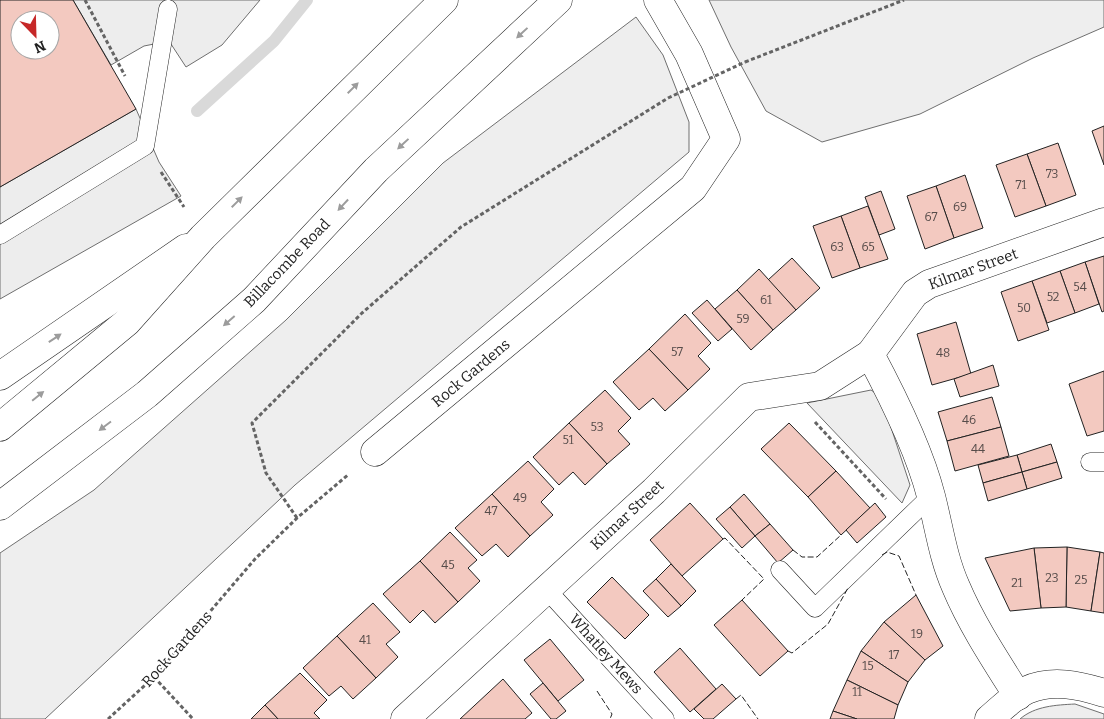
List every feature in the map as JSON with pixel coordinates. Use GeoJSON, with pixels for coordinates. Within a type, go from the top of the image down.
{"type":"FeatureCollection","features":[{"type":"Feature","properties":{"kind":"street"},"geometry":{"type":"LineString","coordinates":[[0,426],[127,322],[203,237],[444,0]]}},
{"type":"Feature","properties":{"kind":"street","name":"Billacombe Road"},"geometry":{"type":"LineString","coordinates":[[0,506],[147,394],[254,300],[376,170],[558,0]]}},
{"type":"Feature","properties":{"kind":"street","name":"Rock Gardens"},"geometry":{"type":"LineString","coordinates":[[375,452],[693,188],[726,139],[689,54],[658,0]]}},
{"type":"Feature","properties":{"kind":"street","name":"Kilmar Street"},"geometry":{"type":"LineString","coordinates":[[405,719],[654,491],[749,397],[820,386],[870,354],[915,293],[928,284],[1104,222]]}},
{"type":"Feature","properties":{"kind":"street"},"geometry":{"type":"LineString","coordinates":[[0,376],[203,237]]}},
{"type":"Feature","properties":{"kind":"street"},"geometry":{"type":"LineString","coordinates":[[870,354],[896,403],[931,496],[940,538],[956,587],[978,630],[1018,696]]}},
{"type":"Feature","properties":{"kind":"street"},"geometry":{"type":"LineString","coordinates":[[989,719],[1026,690],[1053,684],[1081,685],[1104,693]]}},
{"type":"Feature","properties":{"kind":"lane"},"geometry":{"type":"LineString","coordinates":[[0,235],[145,146],[168,9]]}},
{"type":"Feature","properties":{"kind":"lane"},"geometry":{"type":"LineString","coordinates":[[780,570],[815,608],[931,496]]}},
{"type":"Feature","properties":{"kind":"lane","name":"Whatley Mews"},"geometry":{"type":"LineString","coordinates":[[547,590],[664,719]]}},
{"type":"Feature","properties":{"kind":"path"},"geometry":{"type":"LineString","coordinates":[[85,0],[127,79]]}},
{"type":"Feature","properties":{"kind":"path"},"geometry":{"type":"LineString","coordinates":[[297,518],[266,473],[252,423],[362,314],[462,227],[668,98],[745,62],[904,0]]}},
{"type":"Feature","properties":{"kind":"path"},"geometry":{"type":"LineString","coordinates":[[145,146],[203,237]]}},
{"type":"Feature","properties":{"kind":"path"},"geometry":{"type":"LineString","coordinates":[[794,390],[799,404],[906,521]]}},
{"type":"Feature","properties":{"kind":"path","name":"Rock Gardens"},"geometry":{"type":"LineString","coordinates":[[108,719],[154,677],[255,559],[297,518],[375,452]]}},
{"type":"Feature","properties":{"kind":"path"},"geometry":{"type":"LineString","coordinates":[[154,677],[193,719]]}},
{"type":"Feature","properties":{"kind":"shaded area"},"geometry":{"type":"Polygon","coordinates":[[[73,0],[260,0],[222,45],[186,67],[169,41],[144,46],[111,65],[73,0]]]}},
{"type":"Feature","properties":{"kind":"shaded area"},"geometry":{"type":"Polygon","coordinates":[[[709,0],[1104,0],[1104,27],[1033,58],[920,114],[822,142],[766,111],[731,47],[709,0]]]}},
{"type":"Feature","properties":{"kind":"shaded area"},"geometry":{"type":"Polygon","coordinates":[[[636,17],[663,55],[689,122],[689,152],[295,485],[45,719],[0,719],[0,553],[94,490],[286,320],[443,163],[636,17]]]}},
{"type":"Feature","properties":{"kind":"shaded area"},"geometry":{"type":"Polygon","coordinates":[[[136,109],[159,162],[181,196],[0,299],[0,187],[136,109]]]}},
{"type":"Feature","properties":{"kind":"shaded area"},"geometry":{"type":"Polygon","coordinates":[[[871,390],[881,397],[910,485],[902,503],[807,403],[871,390]]]}},
{"type":"Feature","properties":{"kind":"shaded area"},"geometry":{"type":"Polygon","coordinates":[[[1075,704],[1104,714],[1104,719],[1020,719],[1039,709],[1075,704]]]}},
{"type":"Feature","properties":{"kind":"building"},"geometry":{"type":"Polygon","coordinates":[[[0,0],[73,0],[136,109],[0,187],[0,0]]]}},
{"type":"Feature","properties":{"kind":"building"},"geometry":{"type":"Polygon","coordinates":[[[1104,126],[1104,165],[1092,131],[1104,126]]]}},
{"type":"Feature","properties":{"kind":"building"},"geometry":{"type":"Polygon","coordinates":[[[1058,143],[1076,195],[1046,206],[1027,154],[1058,143]]]}},
{"type":"Feature","properties":{"kind":"building"},"geometry":{"type":"Polygon","coordinates":[[[1027,154],[1046,206],[1015,217],[996,165],[1027,154]]]}},
{"type":"Feature","properties":{"kind":"building"},"geometry":{"type":"Polygon","coordinates":[[[965,175],[983,228],[954,238],[936,186],[965,175]]]}},
{"type":"Feature","properties":{"kind":"building"},"geometry":{"type":"Polygon","coordinates":[[[936,186],[954,238],[925,249],[907,196],[936,186]]]}},
{"type":"Feature","properties":{"kind":"building"},"geometry":{"type":"Polygon","coordinates":[[[881,191],[895,229],[879,235],[865,197],[881,191]]]}},
{"type":"Feature","properties":{"kind":"building"},"geometry":{"type":"Polygon","coordinates":[[[868,206],[888,259],[860,268],[841,216],[868,206]]]}},
{"type":"Feature","properties":{"kind":"building"},"geometry":{"type":"Polygon","coordinates":[[[841,216],[860,268],[832,278],[813,226],[841,216]]]}},
{"type":"Feature","properties":{"kind":"building"},"geometry":{"type":"Polygon","coordinates":[[[1104,256],[1104,311],[1102,312],[1085,262],[1104,256]]]}},
{"type":"Feature","properties":{"kind":"building"},"geometry":{"type":"Polygon","coordinates":[[[792,258],[820,288],[796,310],[768,280],[792,258]]]}},
{"type":"Feature","properties":{"kind":"building"},"geometry":{"type":"Polygon","coordinates":[[[1085,262],[1099,304],[1075,313],[1060,271],[1085,262]]]}},
{"type":"Feature","properties":{"kind":"building"},"geometry":{"type":"Polygon","coordinates":[[[759,269],[796,310],[773,330],[737,290],[759,269]]]}},
{"type":"Feature","properties":{"kind":"building"},"geometry":{"type":"Polygon","coordinates":[[[1060,271],[1075,313],[1047,323],[1032,281],[1060,271]]]}},
{"type":"Feature","properties":{"kind":"building"},"geometry":{"type":"Polygon","coordinates":[[[1032,281],[1049,330],[1018,341],[1001,292],[1032,281]]]}},
{"type":"Feature","properties":{"kind":"building"},"geometry":{"type":"Polygon","coordinates":[[[737,290],[773,330],[751,350],[715,309],[737,290]]]}},
{"type":"Feature","properties":{"kind":"building"},"geometry":{"type":"Polygon","coordinates":[[[707,300],[732,329],[718,341],[692,313],[707,300]]]}},
{"type":"Feature","properties":{"kind":"building"},"geometry":{"type":"Polygon","coordinates":[[[685,314],[711,343],[698,356],[710,369],[688,390],[649,349],[685,314]]]}},
{"type":"Feature","properties":{"kind":"building"},"geometry":{"type":"Polygon","coordinates":[[[956,322],[971,374],[932,385],[917,334],[956,322]]]}},
{"type":"Feature","properties":{"kind":"building"},"geometry":{"type":"Polygon","coordinates":[[[649,349],[688,390],[665,411],[653,398],[639,410],[613,382],[649,349]]]}},
{"type":"Feature","properties":{"kind":"building"},"geometry":{"type":"Polygon","coordinates":[[[993,365],[999,386],[960,397],[954,379],[993,365]]]}},
{"type":"Feature","properties":{"kind":"building"},"geometry":{"type":"Polygon","coordinates":[[[1104,371],[1104,431],[1087,436],[1069,384],[1104,371]]]}},
{"type":"Feature","properties":{"kind":"building"},"geometry":{"type":"Polygon","coordinates":[[[605,390],[631,418],[618,431],[630,444],[607,464],[569,423],[605,390]]]}},
{"type":"Feature","properties":{"kind":"building"},"geometry":{"type":"Polygon","coordinates":[[[992,397],[1001,427],[947,441],[938,412],[992,397]]]}},
{"type":"Feature","properties":{"kind":"building"},"geometry":{"type":"Polygon","coordinates":[[[569,423],[607,464],[585,485],[573,472],[559,485],[533,457],[569,423]]]}},
{"type":"Feature","properties":{"kind":"building"},"geometry":{"type":"Polygon","coordinates":[[[789,423],[836,471],[808,497],[761,449],[789,423]]]}},
{"type":"Feature","properties":{"kind":"building"},"geometry":{"type":"Polygon","coordinates":[[[1001,427],[1009,456],[955,471],[947,441],[1001,427]]]}},
{"type":"Feature","properties":{"kind":"building"},"geometry":{"type":"Polygon","coordinates":[[[1051,444],[1057,462],[1022,472],[1017,455],[1051,444]]]}},
{"type":"Feature","properties":{"kind":"building"},"geometry":{"type":"Polygon","coordinates":[[[1017,455],[1022,472],[983,483],[978,465],[1017,455]]]}},
{"type":"Feature","properties":{"kind":"building"},"geometry":{"type":"Polygon","coordinates":[[[528,461],[554,489],[541,502],[553,515],[530,536],[492,494],[528,461]]]}},
{"type":"Feature","properties":{"kind":"building"},"geometry":{"type":"Polygon","coordinates":[[[1057,462],[1062,478],[1027,489],[1022,472],[1057,462]]]}},
{"type":"Feature","properties":{"kind":"building"},"geometry":{"type":"Polygon","coordinates":[[[836,471],[870,508],[841,535],[808,497],[836,471]]]}},
{"type":"Feature","properties":{"kind":"building"},"geometry":{"type":"Polygon","coordinates":[[[1022,472],[1027,489],[988,501],[983,483],[1022,472]]]}},
{"type":"Feature","properties":{"kind":"building"},"geometry":{"type":"Polygon","coordinates":[[[492,494],[530,536],[508,557],[496,544],[482,556],[455,528],[492,494]]]}},
{"type":"Feature","properties":{"kind":"building"},"geometry":{"type":"Polygon","coordinates":[[[744,494],[770,524],[755,536],[730,507],[744,494]]]}},
{"type":"Feature","properties":{"kind":"building"},"geometry":{"type":"Polygon","coordinates":[[[690,503],[723,539],[682,576],[650,540],[690,503]]]}},
{"type":"Feature","properties":{"kind":"building"},"geometry":{"type":"Polygon","coordinates":[[[875,503],[886,517],[857,543],[846,530],[875,503]]]}},
{"type":"Feature","properties":{"kind":"building"},"geometry":{"type":"Polygon","coordinates":[[[730,507],[755,536],[742,548],[716,519],[730,507]]]}},
{"type":"Feature","properties":{"kind":"building"},"geometry":{"type":"Polygon","coordinates":[[[770,524],[793,550],[778,563],[755,536],[770,524]]]}},
{"type":"Feature","properties":{"kind":"building"},"geometry":{"type":"Polygon","coordinates":[[[450,532],[477,560],[468,568],[480,581],[458,602],[420,561],[450,532]]]}},
{"type":"Feature","properties":{"kind":"building"},"geometry":{"type":"Polygon","coordinates":[[[1067,547],[1100,552],[1091,611],[1066,607],[1067,547]]]}},
{"type":"Feature","properties":{"kind":"building"},"geometry":{"type":"Polygon","coordinates":[[[1067,547],[1066,607],[1041,608],[1034,548],[1067,547]]]}},
{"type":"Feature","properties":{"kind":"building"},"geometry":{"type":"Polygon","coordinates":[[[1034,548],[1041,608],[1010,611],[985,558],[1034,548]]]}},
{"type":"Feature","properties":{"kind":"building"},"geometry":{"type":"Polygon","coordinates":[[[1100,552],[1104,553],[1104,613],[1091,611],[1100,552]]]}},
{"type":"Feature","properties":{"kind":"building"},"geometry":{"type":"Polygon","coordinates":[[[420,561],[458,602],[435,623],[423,610],[410,623],[383,594],[420,561]]]}},
{"type":"Feature","properties":{"kind":"building"},"geometry":{"type":"Polygon","coordinates":[[[671,564],[696,591],[681,606],[656,579],[671,564]]]}},
{"type":"Feature","properties":{"kind":"building"},"geometry":{"type":"Polygon","coordinates":[[[612,577],[649,615],[625,639],[587,602],[612,577]]]}},
{"type":"Feature","properties":{"kind":"building"},"geometry":{"type":"Polygon","coordinates":[[[656,579],[681,606],[668,617],[643,591],[656,579]]]}},
{"type":"Feature","properties":{"kind":"building"},"geometry":{"type":"Polygon","coordinates":[[[916,595],[943,646],[925,660],[884,622],[916,595]]]}},
{"type":"Feature","properties":{"kind":"building"},"geometry":{"type":"Polygon","coordinates":[[[742,600],[788,651],[760,676],[714,625],[742,600]]]}},
{"type":"Feature","properties":{"kind":"building"},"geometry":{"type":"Polygon","coordinates":[[[373,603],[400,632],[386,644],[398,657],[376,678],[337,636],[373,603]]]}},
{"type":"Feature","properties":{"kind":"building"},"geometry":{"type":"Polygon","coordinates":[[[884,622],[925,660],[908,682],[861,651],[884,622]]]}},
{"type":"Feature","properties":{"kind":"building"},"geometry":{"type":"Polygon","coordinates":[[[337,636],[376,678],[353,699],[341,686],[329,696],[303,668],[337,636]]]}},
{"type":"Feature","properties":{"kind":"building"},"geometry":{"type":"Polygon","coordinates":[[[550,639],[584,680],[558,701],[524,660],[550,639]]]}},
{"type":"Feature","properties":{"kind":"building"},"geometry":{"type":"Polygon","coordinates":[[[680,648],[716,689],[690,712],[654,672],[680,648]]]}},
{"type":"Feature","properties":{"kind":"building"},"geometry":{"type":"Polygon","coordinates":[[[861,651],[908,682],[898,705],[847,680],[861,651]]]}},
{"type":"Feature","properties":{"kind":"building"},"geometry":{"type":"Polygon","coordinates":[[[300,673],[327,700],[314,713],[320,719],[278,719],[265,705],[300,673]]]}},
{"type":"Feature","properties":{"kind":"building"},"geometry":{"type":"Polygon","coordinates":[[[503,679],[532,713],[525,719],[460,719],[503,679]]]}},
{"type":"Feature","properties":{"kind":"building"},"geometry":{"type":"Polygon","coordinates":[[[847,680],[898,705],[894,719],[857,719],[833,711],[847,680]]]}},
{"type":"Feature","properties":{"kind":"building"},"geometry":{"type":"Polygon","coordinates":[[[543,683],[566,711],[556,719],[551,719],[530,694],[543,683]]]}},
{"type":"Feature","properties":{"kind":"building"},"geometry":{"type":"Polygon","coordinates":[[[722,684],[736,699],[713,719],[704,719],[694,709],[722,684]]]}},
{"type":"Feature","properties":{"kind":"building"},"geometry":{"type":"Polygon","coordinates":[[[265,705],[278,719],[251,719],[265,705]]]}},
{"type":"Feature","properties":{"kind":"building"},"geometry":{"type":"Polygon","coordinates":[[[833,711],[857,719],[830,719],[833,711]]]}},
{"type":"Feature","properties":{"kind":"waterway"},"geometry":{"type":"LineString","coordinates":[[197,111],[274,41],[307,0]]}},
{"type":"Feature","properties":{"kind":"fence"},"geometry":{"type":"LineString","coordinates":[[793,550],[802,557],[817,557],[841,535]]}},
{"type":"Feature","properties":{"kind":"fence"},"geometry":{"type":"LineString","coordinates":[[723,539],[725,538],[764,579],[742,600]]}},
{"type":"Feature","properties":{"kind":"fence"},"geometry":{"type":"LineString","coordinates":[[882,555],[887,552],[899,556],[916,595]]}},
{"type":"Feature","properties":{"kind":"fence"},"geometry":{"type":"LineString","coordinates":[[788,651],[792,653],[828,624],[848,588]]}},
{"type":"Feature","properties":{"kind":"fence"},"geometry":{"type":"LineString","coordinates":[[597,691],[612,714],[610,719]]}},
{"type":"Feature","properties":{"kind":"fence"},"geometry":{"type":"LineString","coordinates":[[736,699],[741,695],[758,719]]}}]}
